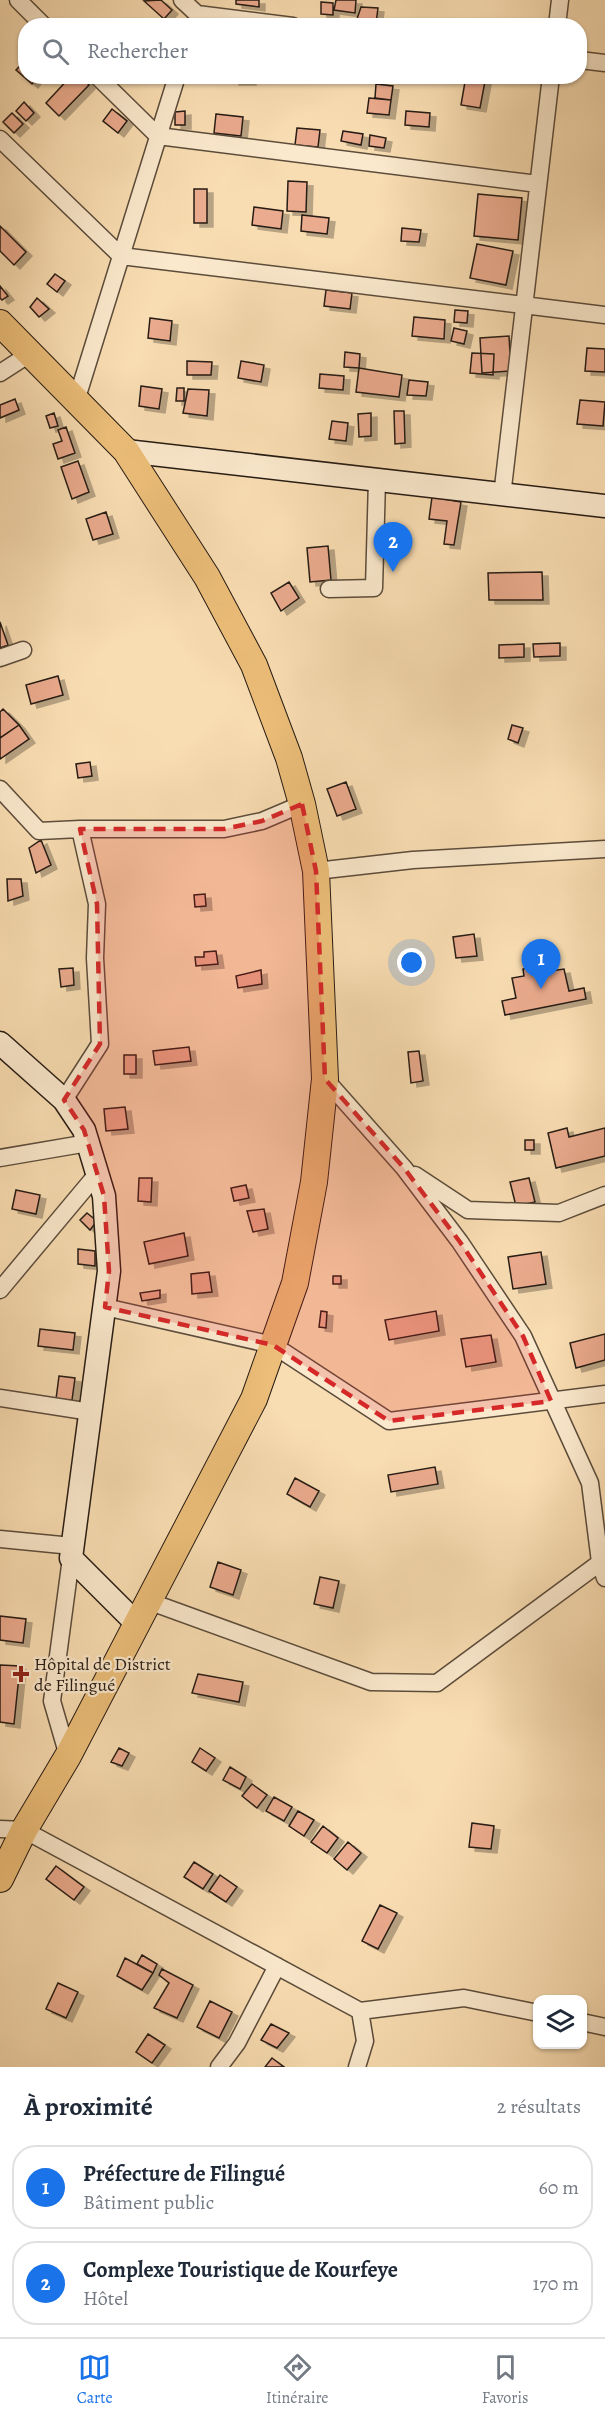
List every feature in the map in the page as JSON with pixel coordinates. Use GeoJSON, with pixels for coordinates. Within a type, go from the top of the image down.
{"type":"FeatureCollection","features":[{"type":"Feature","properties":{"kind":"main road"},"geometry":{"type":"LineString","coordinates":[[0,323],[77,398],[126,451],[207,577],[254,665],[289,758],[302,804],[316,871],[325,1079],[314,1182],[295,1283],[254,1399],[68,1756],[12,1829],[0,1879]]}},
{"type":"Feature","properties":{"kind":"street"},"geometry":{"type":"LineString","coordinates":[[18,0],[36,18]]}},
{"type":"Feature","properties":{"kind":"street"},"geometry":{"type":"LineString","coordinates":[[182,0],[197,13],[234,18]]}},
{"type":"Feature","properties":{"kind":"street"},"geometry":{"type":"LineString","coordinates":[[558,18],[560,0]]}},
{"type":"Feature","properties":{"kind":"street"},"geometry":{"type":"LineString","coordinates":[[587,61],[605,63]]}},
{"type":"Feature","properties":{"kind":"street"},"geometry":{"type":"LineString","coordinates":[[105,84],[159,136],[538,184]]}},
{"type":"Feature","properties":{"kind":"street"},"geometry":{"type":"LineString","coordinates":[[77,398],[175,84]]}},
{"type":"Feature","properties":{"kind":"street"},"geometry":{"type":"LineString","coordinates":[[502,496],[550,84]]}},
{"type":"Feature","properties":{"kind":"street"},"geometry":{"type":"LineString","coordinates":[[0,139],[121,256],[605,315]]}},
{"type":"Feature","properties":{"kind":"street"},"geometry":{"type":"LineString","coordinates":[[0,373],[31,353]]}},
{"type":"Feature","properties":{"kind":"street"},"geometry":{"type":"LineString","coordinates":[[126,451],[502,496],[605,506]]}},
{"type":"Feature","properties":{"kind":"street"},"geometry":{"type":"LineString","coordinates":[[329,589],[374,588],[377,480]]}},
{"type":"Feature","properties":{"kind":"street"},"geometry":{"type":"LineString","coordinates":[[0,658],[23,650]]}},
{"type":"Feature","properties":{"kind":"street"},"geometry":{"type":"LineString","coordinates":[[0,789],[39,831],[224,829],[262,821],[302,804]]}},
{"type":"Feature","properties":{"kind":"street"},"geometry":{"type":"LineString","coordinates":[[64,1100],[100,1044],[95,958],[97,904],[80,829]]}},
{"type":"Feature","properties":{"kind":"street"},"geometry":{"type":"LineString","coordinates":[[316,871],[413,860],[605,849]]}},
{"type":"Feature","properties":{"kind":"street"},"geometry":{"type":"LineString","coordinates":[[0,1043],[64,1100],[84,1130],[104,1196],[109,1271],[52,1701],[68,1756]]}},
{"type":"Feature","properties":{"kind":"street"},"geometry":{"type":"LineString","coordinates":[[148,1601],[371,1682],[437,1683],[603,1567],[590,1483],[550,1401],[523,1336],[459,1242],[404,1168],[325,1079]]}},
{"type":"Feature","properties":{"kind":"street"},"geometry":{"type":"LineString","coordinates":[[0,1158],[88,1143]]}},
{"type":"Feature","properties":{"kind":"street"},"geometry":{"type":"LineString","coordinates":[[404,1168],[468,1210],[559,1213],[605,1195]]}},
{"type":"Feature","properties":{"kind":"street"},"geometry":{"type":"LineString","coordinates":[[0,1290],[98,1174]]}},
{"type":"Feature","properties":{"kind":"street"},"geometry":{"type":"LineString","coordinates":[[105,1307],[273,1345],[389,1421],[605,1394]]}},
{"type":"Feature","properties":{"kind":"street"},"geometry":{"type":"LineString","coordinates":[[0,1398],[91,1412]]}},
{"type":"Feature","properties":{"kind":"street"},"geometry":{"type":"LineString","coordinates":[[0,1539],[72,1552],[137,1624]]}},
{"type":"Feature","properties":{"kind":"street"},"geometry":{"type":"LineString","coordinates":[[12,1829],[360,2011],[464,1998],[533,2012]]}},
{"type":"Feature","properties":{"kind":"street"},"geometry":{"type":"LineString","coordinates":[[219,2067],[237,2043],[277,1966]]}},
{"type":"Feature","properties":{"kind":"street"},"geometry":{"type":"LineString","coordinates":[[357,2067],[365,2041],[360,2011]]}},
{"type":"Feature","properties":{"kind":"street"},"geometry":{"type":"LineString","coordinates":[[587,2023],[605,2027]]}},
{"type":"Feature","properties":{"kind":"highlighted area"},"geometry":{"type":"Polygon","coordinates":[[[302,804],[316,871],[325,1079],[404,1168],[460,1242],[523,1336],[551,1401],[389,1421],[273,1345],[105,1307],[109,1271],[104,1196],[84,1130],[64,1100],[100,1044],[97,904],[80,829],[224,829],[262,821],[302,804]]]}},
{"type":"Feature","properties":{"kind":"building"},"geometry":{"type":"Polygon","coordinates":[[[161,0],[172,10],[163,18],[144,1],[161,0]]]}},
{"type":"Feature","properties":{"kind":"building"},"geometry":{"type":"Polygon","coordinates":[[[236,0],[259,0],[259,7],[236,4],[236,0]]]}},
{"type":"Feature","properties":{"kind":"building"},"geometry":{"type":"Polygon","coordinates":[[[336,0],[356,0],[355,13],[334,10],[336,0]]]}},
{"type":"Feature","properties":{"kind":"building"},"geometry":{"type":"Polygon","coordinates":[[[321,2],[333,3],[333,15],[321,14],[321,2]]]}},
{"type":"Feature","properties":{"kind":"building"},"geometry":{"type":"Polygon","coordinates":[[[361,7],[378,8],[377,18],[357,18],[361,7]]]}},
{"type":"Feature","properties":{"kind":"building"},"geometry":{"type":"Polygon","coordinates":[[[64,84],[89,85],[59,116],[46,103],[64,84]]]}},
{"type":"Feature","properties":{"kind":"building"},"geometry":{"type":"Polygon","coordinates":[[[376,84],[393,86],[391,100],[375,98],[376,84]]]}},
{"type":"Feature","properties":{"kind":"building"},"geometry":{"type":"Polygon","coordinates":[[[465,84],[484,84],[480,108],[461,105],[465,84]]]}},
{"type":"Feature","properties":{"kind":"building"},"geometry":{"type":"Polygon","coordinates":[[[369,98],[391,100],[389,115],[367,113],[369,98]]]}},
{"type":"Feature","properties":{"kind":"building"},"geometry":{"type":"Polygon","coordinates":[[[24,102],[34,113],[26,121],[16,111],[24,102]]]}},
{"type":"Feature","properties":{"kind":"building"},"geometry":{"type":"Polygon","coordinates":[[[112,109],[127,121],[118,133],[103,121],[112,109]]]}},
{"type":"Feature","properties":{"kind":"building"},"geometry":{"type":"Polygon","coordinates":[[[185,111],[185,125],[175,125],[175,112],[185,111]]]}},
{"type":"Feature","properties":{"kind":"building"},"geometry":{"type":"Polygon","coordinates":[[[406,111],[430,113],[429,127],[405,125],[406,111]]]}},
{"type":"Feature","properties":{"kind":"building"},"geometry":{"type":"Polygon","coordinates":[[[12,113],[23,124],[14,133],[3,122],[12,113]]]}},
{"type":"Feature","properties":{"kind":"building"},"geometry":{"type":"Polygon","coordinates":[[[216,114],[243,117],[241,136],[214,133],[216,114]]]}},
{"type":"Feature","properties":{"kind":"building"},"geometry":{"type":"Polygon","coordinates":[[[297,128],[320,130],[318,147],[295,145],[297,128]]]}},
{"type":"Feature","properties":{"kind":"building"},"geometry":{"type":"Polygon","coordinates":[[[343,131],[363,134],[361,145],[341,141],[343,131]]]}},
{"type":"Feature","properties":{"kind":"building"},"geometry":{"type":"Polygon","coordinates":[[[370,135],[386,138],[384,148],[369,146],[370,135]]]}},
{"type":"Feature","properties":{"kind":"building"},"geometry":{"type":"Polygon","coordinates":[[[288,181],[307,182],[306,212],[287,211],[288,181]]]}},
{"type":"Feature","properties":{"kind":"building"},"geometry":{"type":"Polygon","coordinates":[[[194,189],[207,189],[207,223],[194,223],[194,189]]]}},
{"type":"Feature","properties":{"kind":"building"},"geometry":{"type":"Polygon","coordinates":[[[478,194],[522,198],[518,240],[474,236],[478,194]]]}},
{"type":"Feature","properties":{"kind":"building"},"geometry":{"type":"Polygon","coordinates":[[[254,207],[283,211],[281,229],[252,225],[254,207]]]}},
{"type":"Feature","properties":{"kind":"building"},"geometry":{"type":"Polygon","coordinates":[[[302,215],[329,218],[327,234],[301,231],[302,215]]]}},
{"type":"Feature","properties":{"kind":"building"},"geometry":{"type":"Polygon","coordinates":[[[0,226],[26,252],[14,265],[0,251],[0,226]]]}},
{"type":"Feature","properties":{"kind":"building"},"geometry":{"type":"Polygon","coordinates":[[[402,228],[421,230],[419,242],[401,241],[402,228]]]}},
{"type":"Feature","properties":{"kind":"building"},"geometry":{"type":"Polygon","coordinates":[[[477,244],[513,251],[506,285],[470,278],[477,244]]]}},
{"type":"Feature","properties":{"kind":"building"},"geometry":{"type":"Polygon","coordinates":[[[55,274],[65,281],[57,292],[47,284],[55,274]]]}},
{"type":"Feature","properties":{"kind":"building"},"geometry":{"type":"Polygon","coordinates":[[[0,286],[8,296],[2,300],[0,298],[0,286]]]}},
{"type":"Feature","properties":{"kind":"building"},"geometry":{"type":"Polygon","coordinates":[[[326,290],[352,293],[350,309],[324,306],[326,290]]]}},
{"type":"Feature","properties":{"kind":"building"},"geometry":{"type":"Polygon","coordinates":[[[37,298],[49,309],[39,317],[30,307],[37,298]]]}},
{"type":"Feature","properties":{"kind":"building"},"geometry":{"type":"Polygon","coordinates":[[[455,310],[468,311],[467,323],[454,322],[455,310]]]}},
{"type":"Feature","properties":{"kind":"building"},"geometry":{"type":"Polygon","coordinates":[[[414,317],[445,320],[444,339],[412,336],[414,317]]]}},
{"type":"Feature","properties":{"kind":"building"},"geometry":{"type":"Polygon","coordinates":[[[150,318],[172,321],[170,341],[148,338],[150,318]]]}},
{"type":"Feature","properties":{"kind":"building"},"geometry":{"type":"Polygon","coordinates":[[[454,328],[467,331],[464,344],[451,341],[454,328]]]}},
{"type":"Feature","properties":{"kind":"building"},"geometry":{"type":"Polygon","coordinates":[[[509,336],[511,371],[482,373],[480,338],[509,336]]]}},
{"type":"Feature","properties":{"kind":"building"},"geometry":{"type":"Polygon","coordinates":[[[587,348],[605,349],[605,372],[585,371],[587,348]]]}},
{"type":"Feature","properties":{"kind":"building"},"geometry":{"type":"Polygon","coordinates":[[[345,352],[360,354],[359,368],[344,367],[345,352]]]}},
{"type":"Feature","properties":{"kind":"building"},"geometry":{"type":"Polygon","coordinates":[[[472,353],[494,354],[493,375],[470,373],[472,353]]]}},
{"type":"Feature","properties":{"kind":"building"},"geometry":{"type":"Polygon","coordinates":[[[187,361],[212,362],[211,375],[187,375],[187,361]]]}},
{"type":"Feature","properties":{"kind":"building"},"geometry":{"type":"Polygon","coordinates":[[[241,361],[264,365],[261,382],[238,378],[241,361]]]}},
{"type":"Feature","properties":{"kind":"building"},"geometry":{"type":"Polygon","coordinates":[[[359,368],[402,375],[399,397],[356,392],[359,368]]]}},
{"type":"Feature","properties":{"kind":"building"},"geometry":{"type":"Polygon","coordinates":[[[320,374],[344,376],[343,390],[319,388],[320,374]]]}},
{"type":"Feature","properties":{"kind":"building"},"geometry":{"type":"Polygon","coordinates":[[[409,380],[428,382],[426,396],[407,395],[409,380]]]}},
{"type":"Feature","properties":{"kind":"building"},"geometry":{"type":"Polygon","coordinates":[[[141,386],[162,389],[159,409],[139,406],[141,386]]]}},
{"type":"Feature","properties":{"kind":"building"},"geometry":{"type":"Polygon","coordinates":[[[177,388],[184,388],[184,401],[176,401],[177,388]]]}},
{"type":"Feature","properties":{"kind":"building"},"geometry":{"type":"Polygon","coordinates":[[[188,389],[209,390],[207,416],[183,413],[188,389]]]}},
{"type":"Feature","properties":{"kind":"building"},"geometry":{"type":"Polygon","coordinates":[[[15,399],[19,410],[0,418],[0,405],[15,399]]]}},
{"type":"Feature","properties":{"kind":"building"},"geometry":{"type":"Polygon","coordinates":[[[580,400],[605,402],[603,426],[577,424],[580,400]]]}},
{"type":"Feature","properties":{"kind":"building"},"geometry":{"type":"Polygon","coordinates":[[[394,411],[404,411],[405,443],[395,444],[394,411]]]}},
{"type":"Feature","properties":{"kind":"building"},"geometry":{"type":"Polygon","coordinates":[[[54,413],[58,426],[50,428],[46,416],[54,413]]]}},
{"type":"Feature","properties":{"kind":"building"},"geometry":{"type":"Polygon","coordinates":[[[371,413],[371,436],[359,437],[358,414],[371,413]]]}},
{"type":"Feature","properties":{"kind":"building"},"geometry":{"type":"Polygon","coordinates":[[[332,421],[348,423],[346,441],[329,439],[332,421]]]}},
{"type":"Feature","properties":{"kind":"building"},"geometry":{"type":"Polygon","coordinates":[[[66,427],[75,453],[58,459],[53,444],[62,441],[58,430],[66,427]]]}},
{"type":"Feature","properties":{"kind":"building"},"geometry":{"type":"Polygon","coordinates":[[[78,461],[89,492],[72,499],[61,467],[78,461]]]}},
{"type":"Feature","properties":{"kind":"building"},"geometry":{"type":"Polygon","coordinates":[[[432,497],[461,502],[454,545],[444,544],[447,521],[429,519],[432,497]]]}},
{"type":"Feature","properties":{"kind":"building"},"geometry":{"type":"Polygon","coordinates":[[[106,512],[113,534],[93,540],[86,519],[106,512]]]}},
{"type":"Feature","properties":{"kind":"building"},"geometry":{"type":"Polygon","coordinates":[[[328,546],[331,580],[310,582],[307,548],[328,546]]]}},
{"type":"Feature","properties":{"kind":"building"},"geometry":{"type":"Polygon","coordinates":[[[542,572],[543,600],[489,600],[488,573],[542,572]]]}},
{"type":"Feature","properties":{"kind":"building"},"geometry":{"type":"Polygon","coordinates":[[[289,582],[299,598],[281,611],[271,593],[289,582]]]}},
{"type":"Feature","properties":{"kind":"building"},"geometry":{"type":"Polygon","coordinates":[[[0,622],[8,645],[0,648],[0,622]]]}},
{"type":"Feature","properties":{"kind":"building"},"geometry":{"type":"Polygon","coordinates":[[[560,643],[560,656],[534,657],[533,644],[560,643]]]}},
{"type":"Feature","properties":{"kind":"building"},"geometry":{"type":"Polygon","coordinates":[[[524,644],[524,657],[499,658],[499,645],[524,644]]]}},
{"type":"Feature","properties":{"kind":"building"},"geometry":{"type":"Polygon","coordinates":[[[58,676],[63,695],[31,704],[26,685],[58,676]]]}},
{"type":"Feature","properties":{"kind":"building"},"geometry":{"type":"Polygon","coordinates":[[[3,709],[19,725],[0,738],[0,712],[3,709]]]}},
{"type":"Feature","properties":{"kind":"building"},"geometry":{"type":"Polygon","coordinates":[[[19,725],[29,739],[0,759],[0,738],[19,725]]]}},
{"type":"Feature","properties":{"kind":"building"},"geometry":{"type":"Polygon","coordinates":[[[512,725],[523,728],[518,743],[508,739],[512,725]]]}},
{"type":"Feature","properties":{"kind":"building"},"geometry":{"type":"Polygon","coordinates":[[[90,762],[92,776],[78,778],[76,764],[90,762]]]}},
{"type":"Feature","properties":{"kind":"building"},"geometry":{"type":"Polygon","coordinates":[[[346,782],[356,809],[337,816],[327,789],[346,782]]]}},
{"type":"Feature","properties":{"kind":"building"},"geometry":{"type":"Polygon","coordinates":[[[41,840],[51,865],[36,873],[29,848],[41,840]]]}},
{"type":"Feature","properties":{"kind":"building"},"geometry":{"type":"Polygon","coordinates":[[[7,879],[21,879],[23,896],[8,901],[7,879]]]}},
{"type":"Feature","properties":{"kind":"building"},"geometry":{"type":"Polygon","coordinates":[[[205,894],[206,906],[195,907],[194,895],[205,894]]]}},
{"type":"Feature","properties":{"kind":"building"},"geometry":{"type":"Polygon","coordinates":[[[474,934],[477,956],[456,958],[453,937],[474,934]]]}},
{"type":"Feature","properties":{"kind":"building"},"geometry":{"type":"Polygon","coordinates":[[[216,951],[218,964],[196,966],[195,957],[204,957],[204,952],[216,951]]]}},
{"type":"Feature","properties":{"kind":"building"},"geometry":{"type":"Polygon","coordinates":[[[550,963],[551,971],[564,969],[569,991],[584,988],[586,999],[505,1015],[502,1001],[516,998],[512,978],[524,976],[523,969],[550,963]]]}},
{"type":"Feature","properties":{"kind":"building"},"geometry":{"type":"Polygon","coordinates":[[[73,968],[74,985],[61,987],[59,969],[73,968]]]}},
{"type":"Feature","properties":{"kind":"building"},"geometry":{"type":"Polygon","coordinates":[[[261,970],[262,984],[238,988],[236,976],[261,970]]]}},
{"type":"Feature","properties":{"kind":"building"},"geometry":{"type":"Polygon","coordinates":[[[189,1047],[191,1061],[155,1065],[153,1051],[189,1047]]]}},
{"type":"Feature","properties":{"kind":"building"},"geometry":{"type":"Polygon","coordinates":[[[419,1051],[423,1081],[411,1083],[408,1052],[419,1051]]]}},
{"type":"Feature","properties":{"kind":"building"},"geometry":{"type":"Polygon","coordinates":[[[124,1055],[136,1055],[136,1074],[124,1074],[124,1055]]]}},
{"type":"Feature","properties":{"kind":"building"},"geometry":{"type":"Polygon","coordinates":[[[125,1107],[128,1129],[106,1131],[104,1109],[125,1107]]]}},
{"type":"Feature","properties":{"kind":"building"},"geometry":{"type":"Polygon","coordinates":[[[567,1128],[569,1137],[605,1128],[605,1156],[556,1168],[548,1133],[567,1128]]]}},
{"type":"Feature","properties":{"kind":"building"},"geometry":{"type":"Polygon","coordinates":[[[525,1140],[534,1140],[534,1150],[525,1150],[525,1140]]]}},
{"type":"Feature","properties":{"kind":"building"},"geometry":{"type":"Polygon","coordinates":[[[139,1178],[152,1178],[151,1202],[138,1201],[139,1178]]]}},
{"type":"Feature","properties":{"kind":"building"},"geometry":{"type":"Polygon","coordinates":[[[529,1178],[535,1202],[516,1206],[510,1182],[529,1178]]]}},
{"type":"Feature","properties":{"kind":"building"},"geometry":{"type":"Polygon","coordinates":[[[246,1185],[249,1198],[234,1201],[231,1188],[246,1185]]]}},
{"type":"Feature","properties":{"kind":"building"},"geometry":{"type":"Polygon","coordinates":[[[16,1190],[40,1195],[36,1214],[12,1209],[16,1190]]]}},
{"type":"Feature","properties":{"kind":"building"},"geometry":{"type":"Polygon","coordinates":[[[264,1209],[268,1229],[253,1232],[247,1211],[264,1209]]]}},
{"type":"Feature","properties":{"kind":"building"},"geometry":{"type":"Polygon","coordinates":[[[87,1213],[97,1221],[90,1230],[80,1220],[87,1213]]]}},
{"type":"Feature","properties":{"kind":"building"},"geometry":{"type":"Polygon","coordinates":[[[184,1233],[188,1256],[149,1264],[144,1242],[184,1233]]]}},
{"type":"Feature","properties":{"kind":"building"},"geometry":{"type":"Polygon","coordinates":[[[78,1249],[95,1251],[95,1266],[78,1264],[78,1249]]]}},
{"type":"Feature","properties":{"kind":"building"},"geometry":{"type":"Polygon","coordinates":[[[541,1252],[546,1284],[513,1289],[508,1257],[541,1252]]]}},
{"type":"Feature","properties":{"kind":"building"},"geometry":{"type":"Polygon","coordinates":[[[209,1272],[212,1292],[192,1294],[191,1274],[209,1272]]]}},
{"type":"Feature","properties":{"kind":"building"},"geometry":{"type":"Polygon","coordinates":[[[333,1276],[341,1276],[341,1284],[333,1284],[333,1276]]]}},
{"type":"Feature","properties":{"kind":"building"},"geometry":{"type":"Polygon","coordinates":[[[160,1290],[160,1298],[142,1301],[140,1293],[160,1290]]]}},
{"type":"Feature","properties":{"kind":"building"},"geometry":{"type":"Polygon","coordinates":[[[321,1311],[327,1312],[326,1328],[319,1327],[321,1311]]]}},
{"type":"Feature","properties":{"kind":"building"},"geometry":{"type":"Polygon","coordinates":[[[436,1311],[439,1331],[389,1340],[385,1320],[436,1311]]]}},
{"type":"Feature","properties":{"kind":"building"},"geometry":{"type":"Polygon","coordinates":[[[40,1329],[75,1333],[73,1350],[38,1346],[40,1329]]]}},
{"type":"Feature","properties":{"kind":"building"},"geometry":{"type":"Polygon","coordinates":[[[605,1334],[605,1360],[576,1368],[570,1343],[605,1334]]]}},
{"type":"Feature","properties":{"kind":"building"},"geometry":{"type":"Polygon","coordinates":[[[491,1335],[496,1362],[466,1367],[461,1339],[491,1335]]]}},
{"type":"Feature","properties":{"kind":"building"},"geometry":{"type":"Polygon","coordinates":[[[59,1376],[75,1378],[72,1400],[56,1399],[59,1376]]]}},
{"type":"Feature","properties":{"kind":"building"},"geometry":{"type":"Polygon","coordinates":[[[435,1467],[438,1484],[391,1492],[388,1475],[435,1467]]]}},
{"type":"Feature","properties":{"kind":"building"},"geometry":{"type":"Polygon","coordinates":[[[295,1478],[319,1491],[310,1507],[287,1494],[295,1478]]]}},
{"type":"Feature","properties":{"kind":"building"},"geometry":{"type":"Polygon","coordinates":[[[218,1562],[241,1570],[233,1595],[210,1587],[218,1562]]]}},
{"type":"Feature","properties":{"kind":"building"},"geometry":{"type":"Polygon","coordinates":[[[320,1577],[339,1581],[333,1608],[314,1604],[320,1577]]]}},
{"type":"Feature","properties":{"kind":"building"},"geometry":{"type":"Polygon","coordinates":[[[0,1616],[26,1619],[23,1643],[0,1640],[0,1616]]]}},
{"type":"Feature","properties":{"kind":"building"},"geometry":{"type":"Polygon","coordinates":[[[0,1665],[20,1666],[14,1724],[0,1722],[0,1665]]]}},
{"type":"Feature","properties":{"kind":"building"},"geometry":{"type":"Polygon","coordinates":[[[198,1674],[243,1682],[239,1702],[192,1693],[198,1674]]]}},
{"type":"Feature","properties":{"kind":"building"},"geometry":{"type":"Polygon","coordinates":[[[119,1748],[129,1753],[122,1766],[111,1762],[119,1748]]]}},
{"type":"Feature","properties":{"kind":"building"},"geometry":{"type":"Polygon","coordinates":[[[200,1748],[215,1758],[206,1771],[192,1762],[200,1748]]]}},
{"type":"Feature","properties":{"kind":"building"},"geometry":{"type":"Polygon","coordinates":[[[230,1767],[246,1777],[240,1789],[223,1780],[230,1767]]]}},
{"type":"Feature","properties":{"kind":"building"},"geometry":{"type":"Polygon","coordinates":[[[252,1784],[267,1795],[257,1808],[242,1796],[252,1784]]]}},
{"type":"Feature","properties":{"kind":"building"},"geometry":{"type":"Polygon","coordinates":[[[274,1797],[292,1807],[284,1821],[266,1811],[274,1797]]]}},
{"type":"Feature","properties":{"kind":"building"},"geometry":{"type":"Polygon","coordinates":[[[298,1811],[314,1820],[304,1836],[289,1826],[298,1811]]]}},
{"type":"Feature","properties":{"kind":"building"},"geometry":{"type":"Polygon","coordinates":[[[472,1823],[494,1826],[491,1849],[469,1847],[472,1823]]]}},
{"type":"Feature","properties":{"kind":"building"},"geometry":{"type":"Polygon","coordinates":[[[323,1826],[338,1838],[327,1853],[311,1842],[323,1826]]]}},
{"type":"Feature","properties":{"kind":"building"},"geometry":{"type":"Polygon","coordinates":[[[348,1842],[361,1853],[347,1870],[334,1859],[348,1842]]]}},
{"type":"Feature","properties":{"kind":"building"},"geometry":{"type":"Polygon","coordinates":[[[194,1862],[213,1874],[203,1889],[184,1877],[194,1862]]]}},
{"type":"Feature","properties":{"kind":"building"},"geometry":{"type":"Polygon","coordinates":[[[56,1866],[84,1887],[74,1900],[46,1879],[56,1866]]]}},
{"type":"Feature","properties":{"kind":"building"},"geometry":{"type":"Polygon","coordinates":[[[220,1875],[237,1887],[226,1902],[209,1891],[220,1875]]]}},
{"type":"Feature","properties":{"kind":"building"},"geometry":{"type":"Polygon","coordinates":[[[380,1905],[397,1913],[378,1949],[362,1941],[380,1905]]]}},
{"type":"Feature","properties":{"kind":"building"},"geometry":{"type":"Polygon","coordinates":[[[142,1955],[157,1964],[153,1973],[137,1964],[142,1955]]]}},
{"type":"Feature","properties":{"kind":"building"},"geometry":{"type":"Polygon","coordinates":[[[125,1958],[153,1973],[142,1990],[117,1976],[125,1958]]]}},
{"type":"Feature","properties":{"kind":"building"},"geometry":{"type":"Polygon","coordinates":[[[162,1969],[193,1985],[177,2018],[154,2008],[169,1983],[159,1975],[162,1969]]]}},
{"type":"Feature","properties":{"kind":"building"},"geometry":{"type":"Polygon","coordinates":[[[58,1983],[78,1992],[66,2018],[46,2009],[58,1983]]]}},
{"type":"Feature","properties":{"kind":"building"},"geometry":{"type":"Polygon","coordinates":[[[210,2001],[232,2012],[219,2038],[197,2027],[210,2001]]]}},
{"type":"Feature","properties":{"kind":"building"},"geometry":{"type":"Polygon","coordinates":[[[271,2024],[289,2033],[277,2048],[261,2040],[271,2024]]]}},
{"type":"Feature","properties":{"kind":"building"},"geometry":{"type":"Polygon","coordinates":[[[148,2034],[165,2045],[152,2063],[136,2052],[148,2034]]]}},
{"type":"Feature","properties":{"kind":"building"},"geometry":{"type":"Polygon","coordinates":[[[272,2058],[284,2067],[265,2067],[272,2058]]]}},
{"type":"Feature","properties":{"kind":"place","name":"Complexe Touristique de Kourfeye"},"geometry":{"type":"Point","coordinates":[393,572]}},
{"type":"Feature","properties":{"kind":"place","name":"Préfecture de Filingué"},"geometry":{"type":"Point","coordinates":[541,989]}},
{"type":"Feature","properties":{"kind":"place","name":"Hôpital de District de Filingué"},"geometry":{"type":"Point","coordinates":[21,1674]}}]}
